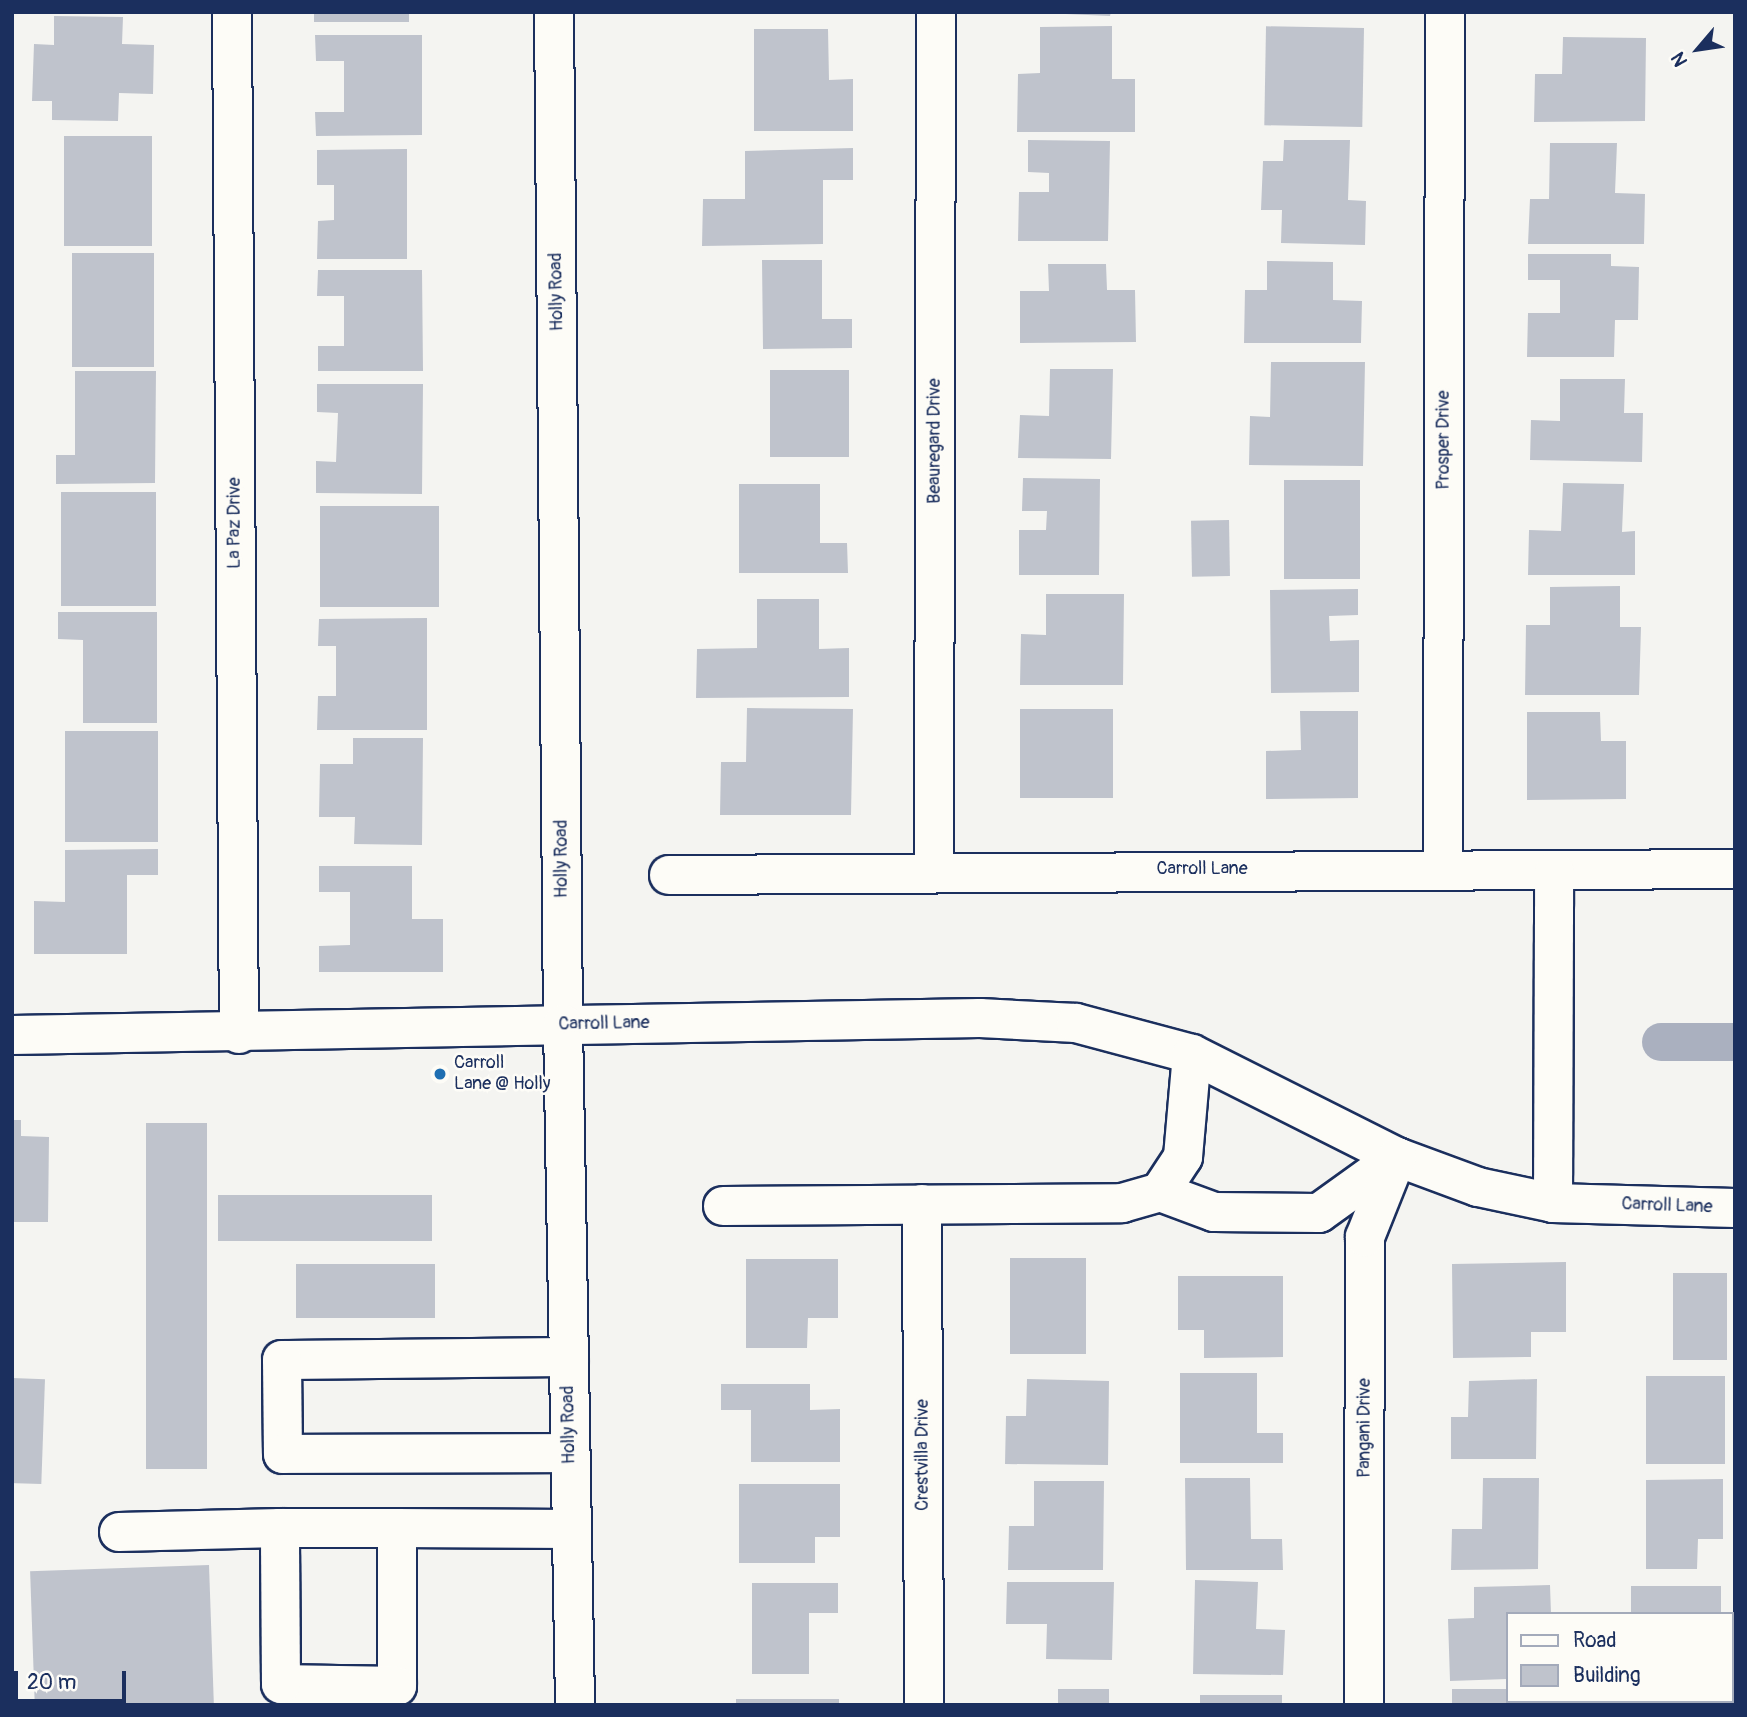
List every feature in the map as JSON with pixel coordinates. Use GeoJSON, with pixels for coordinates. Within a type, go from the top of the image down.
{"type":"FeatureCollection","features":[{"type":"Feature","properties":{"kind":"street","name":"La Paz Drive"},"geometry":{"type":"LineString","coordinates":[[232,12],[239,1034]]}},
{"type":"Feature","properties":{"kind":"street","name":"Holly Road"},"geometry":{"type":"LineString","coordinates":[[554,12],[563,1024],[575,1705]]}},
{"type":"Feature","properties":{"kind":"street","name":"Beauregard Drive"},"geometry":{"type":"LineString","coordinates":[[934,870],[936,12]]}},
{"type":"Feature","properties":{"kind":"street","name":"Prosper Drive"},"geometry":{"type":"LineString","coordinates":[[1443,868],[1446,12]]}},
{"type":"Feature","properties":{"kind":"street","name":"Carroll Lane"},"geometry":{"type":"LineString","coordinates":[[669,875],[934,870],[1443,868],[1554,872],[1735,869]]}},
{"type":"Feature","properties":{"kind":"street"},"geometry":{"type":"LineString","coordinates":[[1553,1203],[1554,872]]}},
{"type":"Feature","properties":{"kind":"street","name":"Carroll Lane"},"geometry":{"type":"LineString","coordinates":[[12,1035],[239,1034],[563,1024],[980,1018],[1076,1023],[1192,1054],[1396,1157],[1478,1187],[1553,1203],[1735,1208]]}},
{"type":"Feature","properties":{"kind":"street"},"geometry":{"type":"LineString","coordinates":[[1160,1192],[1183,1157],[1192,1054]]}},
{"type":"Feature","properties":{"kind":"street"},"geometry":{"type":"LineString","coordinates":[[723,1206],[1122,1203],[1160,1192],[1214,1212],[1319,1213],[1396,1157]]}},
{"type":"Feature","properties":{"kind":"street","name":"Pangani Drive"},"geometry":{"type":"LineString","coordinates":[[1364,1705],[1365,1237],[1396,1157]]}},
{"type":"Feature","properties":{"kind":"street","name":"Crestvilla Drive"},"geometry":{"type":"LineString","coordinates":[[922,1205],[924,1705]]}},
{"type":"Feature","properties":{"kind":"street"},"geometry":{"type":"LineString","coordinates":[[569,1357],[282,1360],[284,1454],[570,1453]]}},
{"type":"Feature","properties":{"kind":"street"},"geometry":{"type":"LineString","coordinates":[[119,1532],[280,1528],[571,1529]]}},
{"type":"Feature","properties":{"kind":"street"},"geometry":{"type":"LineString","coordinates":[[280,1528],[281,1684],[397,1686],[397,1528]]}},
{"type":"Feature","properties":{"kind":"building"},"geometry":{"type":"Polygon","coordinates":[[[314,12],[409,12],[409,22],[314,22],[314,12]]]}},
{"type":"Feature","properties":{"kind":"building"},"geometry":{"type":"Polygon","coordinates":[[[1021,12],[1111,12],[1110,16],[1021,12]]]}},
{"type":"Feature","properties":{"kind":"building"},"geometry":{"type":"Polygon","coordinates":[[[54,16],[123,17],[122,44],[154,45],[153,94],[119,93],[118,121],[52,120],[52,101],[32,101],[34,44],[54,45],[54,16]]]}},
{"type":"Feature","properties":{"kind":"building"},"geometry":{"type":"Polygon","coordinates":[[[1112,26],[1112,79],[1135,79],[1135,132],[1017,132],[1018,74],[1040,73],[1040,27],[1112,26]]]}},
{"type":"Feature","properties":{"kind":"building"},"geometry":{"type":"Polygon","coordinates":[[[1266,26],[1364,28],[1362,127],[1264,125],[1266,26]]]}},
{"type":"Feature","properties":{"kind":"building"},"geometry":{"type":"Polygon","coordinates":[[[754,29],[828,29],[829,80],[853,79],[853,131],[754,131],[754,29]]]}},
{"type":"Feature","properties":{"kind":"building"},"geometry":{"type":"Polygon","coordinates":[[[315,35],[422,35],[422,135],[316,136],[315,112],[344,112],[344,61],[316,61],[315,35]]]}},
{"type":"Feature","properties":{"kind":"building"},"geometry":{"type":"Polygon","coordinates":[[[1563,37],[1646,38],[1645,121],[1534,122],[1535,74],[1562,74],[1563,37]]]}},
{"type":"Feature","properties":{"kind":"building"},"geometry":{"type":"Polygon","coordinates":[[[64,136],[152,136],[152,246],[64,246],[64,136]]]}},
{"type":"Feature","properties":{"kind":"building"},"geometry":{"type":"Polygon","coordinates":[[[1028,140],[1110,141],[1108,241],[1018,241],[1019,192],[1049,192],[1049,173],[1028,172],[1028,140]]]}},
{"type":"Feature","properties":{"kind":"building"},"geometry":{"type":"Polygon","coordinates":[[[1284,140],[1350,140],[1348,200],[1366,201],[1365,245],[1281,243],[1282,210],[1261,210],[1263,161],[1283,161],[1284,140]]]}},
{"type":"Feature","properties":{"kind":"building"},"geometry":{"type":"Polygon","coordinates":[[[1550,143],[1617,143],[1615,193],[1645,194],[1644,244],[1528,244],[1530,199],[1549,199],[1550,143]]]}},
{"type":"Feature","properties":{"kind":"building"},"geometry":{"type":"Polygon","coordinates":[[[853,148],[853,180],[823,180],[823,244],[702,246],[703,199],[745,199],[745,151],[853,148]]]}},
{"type":"Feature","properties":{"kind":"building"},"geometry":{"type":"Polygon","coordinates":[[[407,149],[407,259],[317,259],[318,221],[334,220],[334,185],[317,185],[317,150],[407,149]]]}},
{"type":"Feature","properties":{"kind":"building"},"geometry":{"type":"Polygon","coordinates":[[[72,253],[154,253],[154,367],[72,367],[72,253]]]}},
{"type":"Feature","properties":{"kind":"building"},"geometry":{"type":"Polygon","coordinates":[[[1528,254],[1611,254],[1611,266],[1639,267],[1638,320],[1615,320],[1614,357],[1527,357],[1528,313],[1560,313],[1560,280],[1528,280],[1528,254]]]}},
{"type":"Feature","properties":{"kind":"building"},"geometry":{"type":"Polygon","coordinates":[[[762,260],[822,260],[822,319],[852,319],[852,348],[763,349],[762,260]]]}},
{"type":"Feature","properties":{"kind":"building"},"geometry":{"type":"Polygon","coordinates":[[[1267,261],[1333,262],[1333,300],[1362,301],[1361,343],[1244,343],[1245,290],[1267,290],[1267,261]]]}},
{"type":"Feature","properties":{"kind":"building"},"geometry":{"type":"Polygon","coordinates":[[[1048,264],[1106,264],[1107,290],[1135,290],[1136,342],[1020,343],[1020,291],[1049,291],[1048,264]]]}},
{"type":"Feature","properties":{"kind":"building"},"geometry":{"type":"Polygon","coordinates":[[[318,270],[422,270],[423,371],[318,371],[318,346],[344,346],[344,296],[317,296],[318,270]]]}},
{"type":"Feature","properties":{"kind":"building"},"geometry":{"type":"Polygon","coordinates":[[[1271,362],[1365,362],[1363,466],[1249,465],[1250,416],[1270,417],[1271,362]]]}},
{"type":"Feature","properties":{"kind":"building"},"geometry":{"type":"Polygon","coordinates":[[[1050,369],[1113,369],[1111,459],[1018,458],[1020,415],[1049,416],[1050,369]]]}},
{"type":"Feature","properties":{"kind":"building"},"geometry":{"type":"Polygon","coordinates":[[[770,370],[849,370],[849,457],[770,457],[770,370]]]}},
{"type":"Feature","properties":{"kind":"building"},"geometry":{"type":"Polygon","coordinates":[[[75,371],[156,371],[155,483],[56,484],[56,455],[75,455],[75,371]]]}},
{"type":"Feature","properties":{"kind":"building"},"geometry":{"type":"Polygon","coordinates":[[[1560,379],[1625,379],[1624,413],[1643,413],[1642,462],[1530,460],[1531,420],[1560,421],[1560,379]]]}},
{"type":"Feature","properties":{"kind":"building"},"geometry":{"type":"Polygon","coordinates":[[[317,384],[423,384],[422,494],[316,493],[316,461],[336,462],[338,413],[317,412],[317,384]]]}},
{"type":"Feature","properties":{"kind":"building"},"geometry":{"type":"Polygon","coordinates":[[[1023,478],[1100,479],[1099,575],[1019,575],[1019,530],[1046,530],[1047,511],[1022,511],[1023,478]]]}},
{"type":"Feature","properties":{"kind":"building"},"geometry":{"type":"Polygon","coordinates":[[[1284,480],[1360,480],[1360,579],[1284,579],[1284,480]]]}},
{"type":"Feature","properties":{"kind":"building"},"geometry":{"type":"Polygon","coordinates":[[[1563,483],[1624,484],[1622,532],[1635,531],[1635,575],[1528,575],[1529,530],[1561,531],[1563,483]]]}},
{"type":"Feature","properties":{"kind":"building"},"geometry":{"type":"Polygon","coordinates":[[[739,484],[820,484],[820,543],[847,543],[848,573],[739,573],[739,484]]]}},
{"type":"Feature","properties":{"kind":"building"},"geometry":{"type":"Polygon","coordinates":[[[61,492],[156,492],[156,606],[61,606],[61,492]]]}},
{"type":"Feature","properties":{"kind":"building"},"geometry":{"type":"Polygon","coordinates":[[[320,506],[439,506],[439,607],[320,607],[320,506]]]}},
{"type":"Feature","properties":{"kind":"building"},"geometry":{"type":"Polygon","coordinates":[[[1229,520],[1230,576],[1192,577],[1191,521],[1229,520]]]}},
{"type":"Feature","properties":{"kind":"building"},"geometry":{"type":"Polygon","coordinates":[[[1620,586],[1620,627],[1641,627],[1639,695],[1525,695],[1526,625],[1550,625],[1550,587],[1620,586]]]}},
{"type":"Feature","properties":{"kind":"building"},"geometry":{"type":"Polygon","coordinates":[[[1358,589],[1358,615],[1329,616],[1330,641],[1359,640],[1359,692],[1271,693],[1270,590],[1358,589]]]}},
{"type":"Feature","properties":{"kind":"building"},"geometry":{"type":"Polygon","coordinates":[[[1046,594],[1124,594],[1123,685],[1020,685],[1021,634],[1046,635],[1046,594]]]}},
{"type":"Feature","properties":{"kind":"building"},"geometry":{"type":"Polygon","coordinates":[[[757,599],[819,599],[819,649],[849,648],[849,697],[696,698],[697,649],[757,648],[757,599]]]}},
{"type":"Feature","properties":{"kind":"building"},"geometry":{"type":"Polygon","coordinates":[[[58,612],[157,612],[157,723],[83,723],[83,640],[58,639],[58,612]]]}},
{"type":"Feature","properties":{"kind":"building"},"geometry":{"type":"Polygon","coordinates":[[[427,618],[427,730],[317,730],[318,696],[336,696],[336,646],[318,646],[319,619],[427,618]]]}},
{"type":"Feature","properties":{"kind":"building"},"geometry":{"type":"Polygon","coordinates":[[[747,708],[853,709],[851,815],[720,815],[721,762],[746,762],[747,708]]]}},
{"type":"Feature","properties":{"kind":"building"},"geometry":{"type":"Polygon","coordinates":[[[1020,709],[1113,709],[1113,798],[1020,798],[1020,709]]]}},
{"type":"Feature","properties":{"kind":"building"},"geometry":{"type":"Polygon","coordinates":[[[1300,711],[1358,711],[1358,798],[1266,799],[1266,751],[1301,750],[1300,711]]]}},
{"type":"Feature","properties":{"kind":"building"},"geometry":{"type":"Polygon","coordinates":[[[1527,712],[1600,712],[1601,741],[1626,741],[1626,799],[1527,800],[1527,712]]]}},
{"type":"Feature","properties":{"kind":"building"},"geometry":{"type":"Polygon","coordinates":[[[65,731],[158,731],[158,842],[65,842],[65,731]]]}},
{"type":"Feature","properties":{"kind":"building"},"geometry":{"type":"Polygon","coordinates":[[[353,738],[423,738],[422,845],[354,844],[355,817],[319,817],[320,764],[353,764],[353,738]]]}},
{"type":"Feature","properties":{"kind":"building"},"geometry":{"type":"Polygon","coordinates":[[[158,849],[158,875],[127,875],[127,954],[34,954],[34,901],[65,902],[65,850],[158,849]]]}},
{"type":"Feature","properties":{"kind":"building"},"geometry":{"type":"Polygon","coordinates":[[[319,866],[412,866],[412,919],[443,919],[443,972],[319,972],[319,946],[350,945],[350,892],[319,892],[319,866]]]}},
{"type":"Feature","properties":{"kind":"building"},"geometry":{"type":"Polygon","coordinates":[[[12,1120],[21,1120],[21,1136],[49,1137],[48,1222],[12,1222],[12,1120]]]}},
{"type":"Feature","properties":{"kind":"building"},"geometry":{"type":"Polygon","coordinates":[[[146,1123],[207,1123],[207,1469],[146,1469],[146,1123]]]}},
{"type":"Feature","properties":{"kind":"building"},"geometry":{"type":"Polygon","coordinates":[[[218,1195],[432,1195],[432,1241],[218,1241],[218,1195]]]}},
{"type":"Feature","properties":{"kind":"building"},"geometry":{"type":"Polygon","coordinates":[[[1010,1258],[1086,1258],[1086,1354],[1010,1354],[1010,1258]]]}},
{"type":"Feature","properties":{"kind":"building"},"geometry":{"type":"Polygon","coordinates":[[[746,1259],[838,1259],[838,1318],[808,1318],[807,1348],[746,1348],[746,1259]]]}},
{"type":"Feature","properties":{"kind":"building"},"geometry":{"type":"Polygon","coordinates":[[[1566,1262],[1566,1332],[1531,1332],[1531,1357],[1453,1358],[1452,1264],[1566,1262]]]}},
{"type":"Feature","properties":{"kind":"building"},"geometry":{"type":"Polygon","coordinates":[[[296,1264],[435,1264],[435,1318],[296,1318],[296,1264]]]}},
{"type":"Feature","properties":{"kind":"building"},"geometry":{"type":"Polygon","coordinates":[[[1673,1273],[1727,1273],[1727,1360],[1673,1360],[1673,1273]]]}},
{"type":"Feature","properties":{"kind":"building"},"geometry":{"type":"Polygon","coordinates":[[[1178,1276],[1283,1276],[1283,1357],[1204,1358],[1204,1330],[1178,1330],[1178,1276]]]}},
{"type":"Feature","properties":{"kind":"building"},"geometry":{"type":"Polygon","coordinates":[[[1180,1373],[1257,1373],[1257,1433],[1283,1433],[1283,1463],[1180,1463],[1180,1373]]]}},
{"type":"Feature","properties":{"kind":"building"},"geometry":{"type":"Polygon","coordinates":[[[1646,1376],[1725,1376],[1725,1464],[1646,1464],[1646,1376]]]}},
{"type":"Feature","properties":{"kind":"building"},"geometry":{"type":"Polygon","coordinates":[[[12,1378],[45,1379],[41,1484],[12,1483],[12,1378]]]}},
{"type":"Feature","properties":{"kind":"building"},"geometry":{"type":"Polygon","coordinates":[[[1027,1379],[1109,1381],[1108,1465],[1005,1464],[1006,1416],[1026,1416],[1027,1379]]]}},
{"type":"Feature","properties":{"kind":"building"},"geometry":{"type":"Polygon","coordinates":[[[1537,1379],[1536,1459],[1451,1459],[1451,1417],[1468,1417],[1469,1381],[1537,1379]]]}},
{"type":"Feature","properties":{"kind":"building"},"geometry":{"type":"Polygon","coordinates":[[[721,1384],[810,1384],[810,1410],[840,1409],[840,1462],[751,1462],[751,1410],[721,1410],[721,1384]]]}},
{"type":"Feature","properties":{"kind":"building"},"geometry":{"type":"Polygon","coordinates":[[[1185,1478],[1250,1478],[1251,1539],[1282,1539],[1283,1570],[1186,1570],[1185,1478]]]}},
{"type":"Feature","properties":{"kind":"building"},"geometry":{"type":"Polygon","coordinates":[[[1483,1478],[1539,1478],[1538,1569],[1451,1570],[1452,1529],[1482,1529],[1483,1478]]]}},
{"type":"Feature","properties":{"kind":"building"},"geometry":{"type":"Polygon","coordinates":[[[1723,1479],[1723,1539],[1698,1539],[1697,1569],[1646,1569],[1646,1480],[1723,1479]]]}},
{"type":"Feature","properties":{"kind":"building"},"geometry":{"type":"Polygon","coordinates":[[[1034,1481],[1104,1481],[1103,1570],[1008,1570],[1009,1526],[1034,1526],[1034,1481]]]}},
{"type":"Feature","properties":{"kind":"building"},"geometry":{"type":"Polygon","coordinates":[[[739,1484],[840,1484],[840,1537],[815,1537],[815,1563],[739,1563],[739,1484]]]}},
{"type":"Feature","properties":{"kind":"building"},"geometry":{"type":"Polygon","coordinates":[[[209,1565],[214,1704],[35,1705],[30,1571],[209,1565]]]}},
{"type":"Feature","properties":{"kind":"building"},"geometry":{"type":"Polygon","coordinates":[[[1195,1580],[1258,1582],[1256,1629],[1285,1630],[1283,1675],[1193,1674],[1195,1580]]]}},
{"type":"Feature","properties":{"kind":"building"},"geometry":{"type":"Polygon","coordinates":[[[1007,1582],[1114,1582],[1112,1660],[1046,1659],[1047,1624],[1006,1624],[1007,1582]]]}},
{"type":"Feature","properties":{"kind":"building"},"geometry":{"type":"Polygon","coordinates":[[[752,1583],[838,1583],[838,1613],[809,1613],[809,1674],[752,1674],[752,1583]]]}},
{"type":"Feature","properties":{"kind":"building"},"geometry":{"type":"Polygon","coordinates":[[[1550,1585],[1551,1612],[1506,1612],[1506,1679],[1450,1681],[1448,1619],[1474,1618],[1474,1587],[1550,1585]]]}},
{"type":"Feature","properties":{"kind":"building"},"geometry":{"type":"Polygon","coordinates":[[[1631,1586],[1721,1586],[1721,1612],[1631,1612],[1631,1586]]]}},
{"type":"Feature","properties":{"kind":"building"},"geometry":{"type":"Polygon","coordinates":[[[1058,1689],[1109,1689],[1109,1705],[1058,1705],[1058,1689]]]}},
{"type":"Feature","properties":{"kind":"building"},"geometry":{"type":"Polygon","coordinates":[[[1452,1689],[1506,1689],[1506,1703],[1515,1705],[1452,1705],[1452,1689]]]}},
{"type":"Feature","properties":{"kind":"building"},"geometry":{"type":"Polygon","coordinates":[[[1200,1695],[1282,1695],[1282,1705],[1200,1705],[1200,1695]]]}},
{"type":"Feature","properties":{"kind":"building"},"geometry":{"type":"Polygon","coordinates":[[[736,1699],[839,1699],[839,1705],[736,1705],[736,1699]]]}},
{"type":"Feature","properties":{"kind":"building"},"geometry":{"type":"Polygon","coordinates":[[[1613,1703],[1729,1703],[1729,1705],[1613,1703]]]}},
{"type":"Feature","properties":{"kind":"waterway"},"geometry":{"type":"LineString","coordinates":[[1661,1042],[1735,1042]]}},
{"type":"Feature","properties":{"kind":"place","name":"Carroll Lane @ Holly"},"geometry":{"type":"Point","coordinates":[440,1074]}}]}
